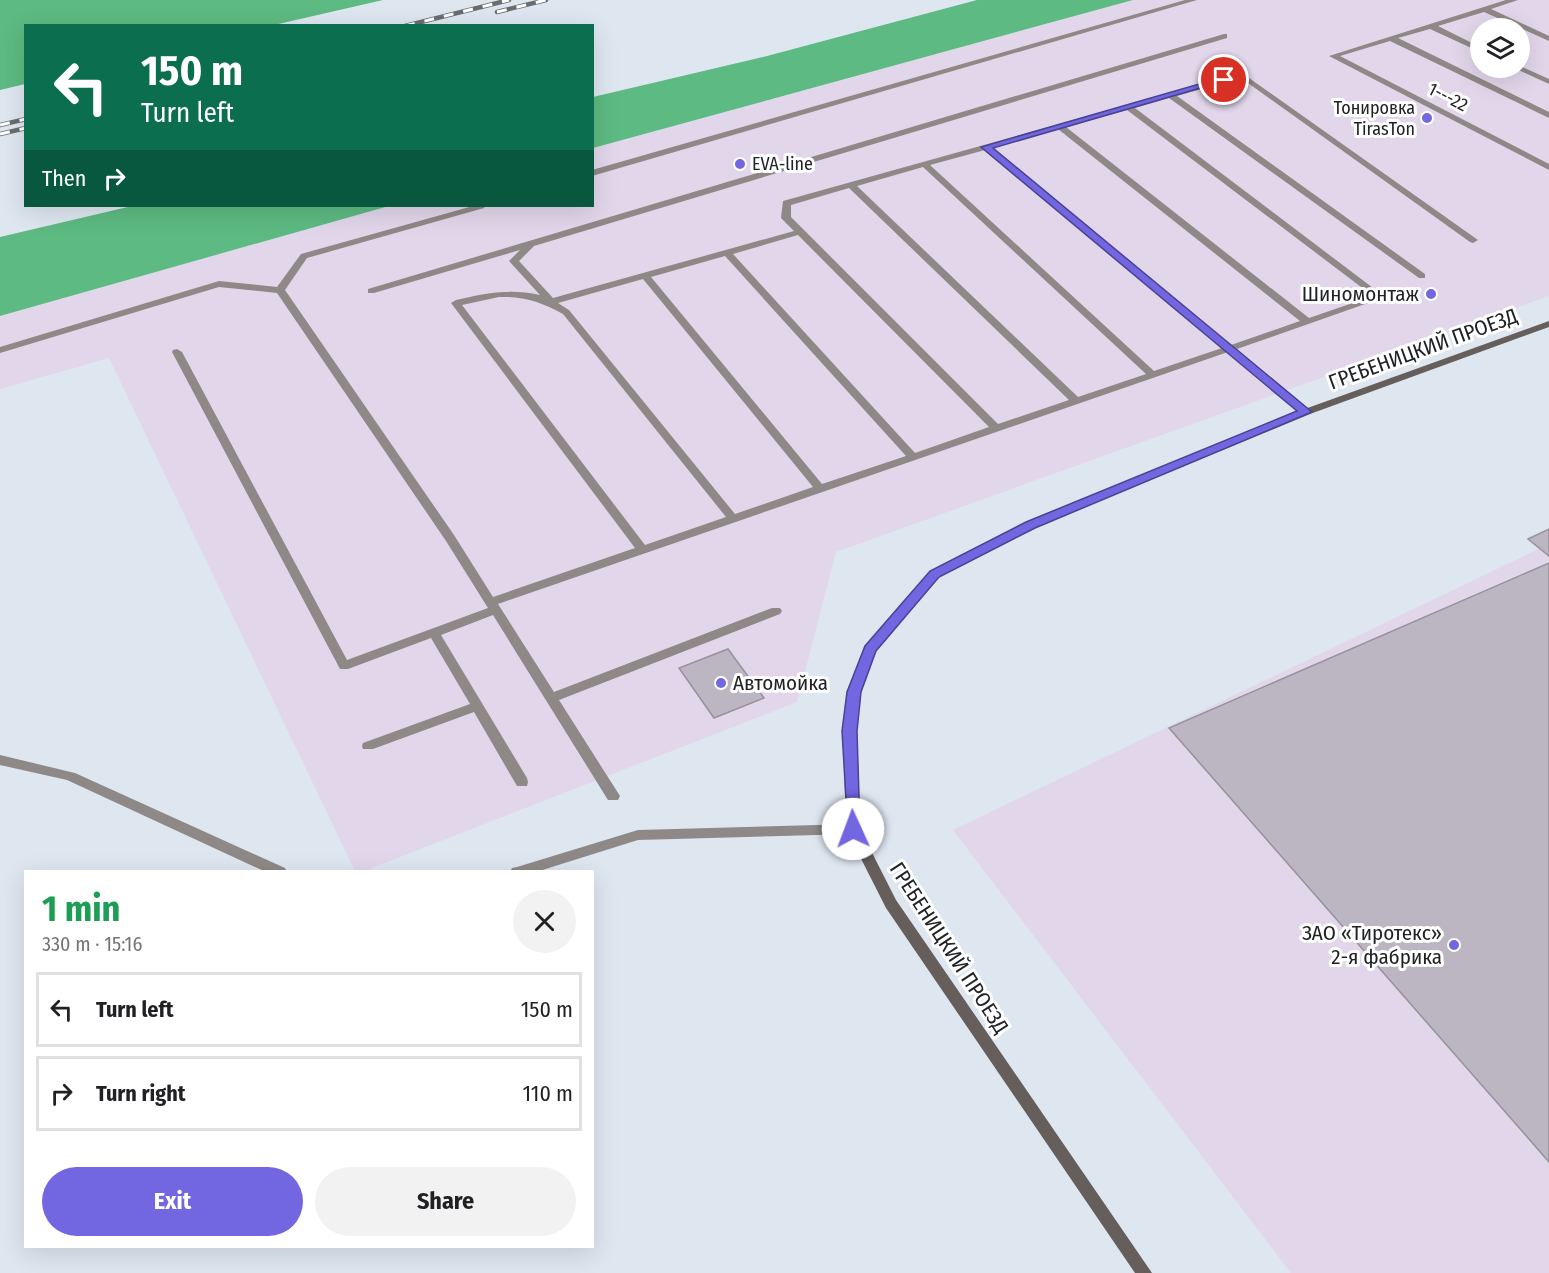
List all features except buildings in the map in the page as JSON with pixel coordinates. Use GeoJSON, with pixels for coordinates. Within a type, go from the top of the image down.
{"type":"FeatureCollection","features":[{"type":"Feature","properties":{"kind":"street","name":"ГРЕБЕНИЦКИЙ ПРОЕЗД"},"geometry":{"type":"LineString","coordinates":[[1144,1273],[891,904],[853,829],[849,731],[854,692],[870,650],[935,574],[1030,525],[1306,412],[1549,324]]}},
{"type":"Feature","properties":{"kind":"lane"},"geometry":{"type":"LineString","coordinates":[[594,172],[1193,0]]}},
{"type":"Feature","properties":{"kind":"lane"},"geometry":{"type":"LineString","coordinates":[[1391,38],[1514,0]]}},
{"type":"Feature","properties":{"kind":"lane"},"geometry":{"type":"LineString","coordinates":[[1494,6],[1549,31]]}},
{"type":"Feature","properties":{"kind":"lane"},"geometry":{"type":"LineString","coordinates":[[1484,9],[1549,39]]}},
{"type":"Feature","properties":{"kind":"lane"},"geometry":{"type":"LineString","coordinates":[[1441,24],[1470,38]]}},
{"type":"Feature","properties":{"kind":"lane"},"geometry":{"type":"LineString","coordinates":[[1431,26],[1470,45]]}},
{"type":"Feature","properties":{"kind":"lane"},"geometry":{"type":"LineString","coordinates":[[1401,34],[1549,106]]}},
{"type":"Feature","properties":{"kind":"lane"},"geometry":{"type":"LineString","coordinates":[[371,291],[1224,36]]}},
{"type":"Feature","properties":{"kind":"lane"},"geometry":{"type":"LineString","coordinates":[[1391,38],[1549,115]]}},
{"type":"Feature","properties":{"kind":"lane","name":"1---22"},"geometry":{"type":"LineString","coordinates":[[1391,38],[1333,56],[1549,167]]}},
{"type":"Feature","properties":{"kind":"lane"},"geometry":{"type":"LineString","coordinates":[[1530,66],[1549,75]]}},
{"type":"Feature","properties":{"kind":"lane"},"geometry":{"type":"LineString","coordinates":[[1530,73],[1549,82]]}},
{"type":"Feature","properties":{"kind":"lane"},"geometry":{"type":"LineString","coordinates":[[997,429],[786,218],[786,203],[1242,75],[1473,240]]}},
{"type":"Feature","properties":{"kind":"lane"},"geometry":{"type":"LineString","coordinates":[[1170,95],[1422,276]]}},
{"type":"Feature","properties":{"kind":"lane"},"geometry":{"type":"LineString","coordinates":[[177,352],[344,666],[434,633],[493,606],[643,550],[1380,297],[1127,106]]}},
{"type":"Feature","properties":{"kind":"lane"},"geometry":{"type":"LineString","coordinates":[[1059,126],[1308,322]]}},
{"type":"Feature","properties":{"kind":"lane"},"geometry":{"type":"LineString","coordinates":[[986,147],[1306,412]]}},
{"type":"Feature","properties":{"kind":"lane"},"geometry":{"type":"LineString","coordinates":[[924,164],[1154,375]]}},
{"type":"Feature","properties":{"kind":"lane"},"geometry":{"type":"LineString","coordinates":[[851,185],[1076,401]]}},
{"type":"Feature","properties":{"kind":"lane"},"geometry":{"type":"LineString","coordinates":[[280,290],[304,256],[477,207]]}},
{"type":"Feature","properties":{"kind":"lane"},"geometry":{"type":"LineString","coordinates":[[551,302],[800,232]]}},
{"type":"Feature","properties":{"kind":"lane"},"geometry":{"type":"LineString","coordinates":[[531,244],[514,261],[551,302]]}},
{"type":"Feature","properties":{"kind":"lane"},"geometry":{"type":"LineString","coordinates":[[727,253],[913,457]]}},
{"type":"Feature","properties":{"kind":"lane"},"geometry":{"type":"LineString","coordinates":[[645,275],[819,489]]}},
{"type":"Feature","properties":{"kind":"lane"},"geometry":{"type":"LineString","coordinates":[[0,350],[219,284],[280,290]]}},
{"type":"Feature","properties":{"kind":"lane"},"geometry":{"type":"LineString","coordinates":[[280,290],[493,606],[613,796]]}},
{"type":"Feature","properties":{"kind":"lane"},"geometry":{"type":"LineString","coordinates":[[643,550],[456,303],[505,292],[530,293],[551,302],[566,312],[733,519]]}},
{"type":"Feature","properties":{"kind":"lane"},"geometry":{"type":"LineString","coordinates":[[550,698],[777,611]]}},
{"type":"Feature","properties":{"kind":"lane"},"geometry":{"type":"LineString","coordinates":[[434,633],[522,782]]}},
{"type":"Feature","properties":{"kind":"lane"},"geometry":{"type":"LineString","coordinates":[[369,746],[477,706]]}},
{"type":"Feature","properties":{"kind":"lane"},"geometry":{"type":"LineString","coordinates":[[0,760],[70,776],[276,870]]}},
{"type":"Feature","properties":{"kind":"lane"},"geometry":{"type":"LineString","coordinates":[[524,870],[638,835],[853,829]]}},
{"type":"Feature","properties":{"kind":"shaded area"},"geometry":{"type":"Polygon","coordinates":[[[1133,0],[1549,0],[1549,296],[836,552],[797,702],[367,870],[355,870],[109,358],[0,389],[0,316],[385,207],[594,207],[594,148],[1133,0]]]}},
{"type":"Feature","properties":{"kind":"shaded area"},"geometry":{"type":"Polygon","coordinates":[[[1549,544],[1549,1273],[1291,1273],[953,830],[1549,544]]]}},
{"type":"Feature","properties":{"kind":"green space"},"geometry":{"type":"Polygon","coordinates":[[[0,0],[383,0],[278,24],[24,24],[24,84],[0,90],[0,0]]]}},
{"type":"Feature","properties":{"kind":"green space"},"geometry":{"type":"Polygon","coordinates":[[[977,0],[1133,0],[594,148],[594,97],[767,56],[977,0]]]}},
{"type":"Feature","properties":{"kind":"green space"},"geometry":{"type":"Polygon","coordinates":[[[128,207],[385,207],[0,316],[0,237],[128,207]]]}},
{"type":"Feature","properties":{"kind":"railway"},"geometry":{"type":"LineString","coordinates":[[413,24],[509,0]]}},
{"type":"Feature","properties":{"kind":"railway"},"geometry":{"type":"LineString","coordinates":[[497,12],[546,0]]}},
{"type":"Feature","properties":{"kind":"railway"},"geometry":{"type":"LineString","coordinates":[[0,125],[24,119]]}},
{"type":"Feature","properties":{"kind":"railway"},"geometry":{"type":"LineString","coordinates":[[0,134],[24,128]]}},
{"type":"Feature","properties":{"kind":"place","name":"Тонировка TirasTon"},"geometry":{"type":"Point","coordinates":[1427,118]}},
{"type":"Feature","properties":{"kind":"place","name":"EVA-line"},"geometry":{"type":"Point","coordinates":[740,164]}},
{"type":"Feature","properties":{"kind":"place","name":"Шиномонтаж"},"geometry":{"type":"Point","coordinates":[1431,294]}},
{"type":"Feature","properties":{"kind":"place","name":"Автомойка"},"geometry":{"type":"Point","coordinates":[721,683]}},
{"type":"Feature","properties":{"kind":"place","name":"ЗАО «Тиротекс» 2-я фабрика"},"geometry":{"type":"Point","coordinates":[1454,945]}},
{"type":"Feature","properties":{"kind":"route"},"geometry":{"type":"LineString","coordinates":[[853,829],[849,731],[854,692],[870,650],[900,612],[935,574],[1030,525],[1306,412],[986,147],[1224,80]]}}]}
